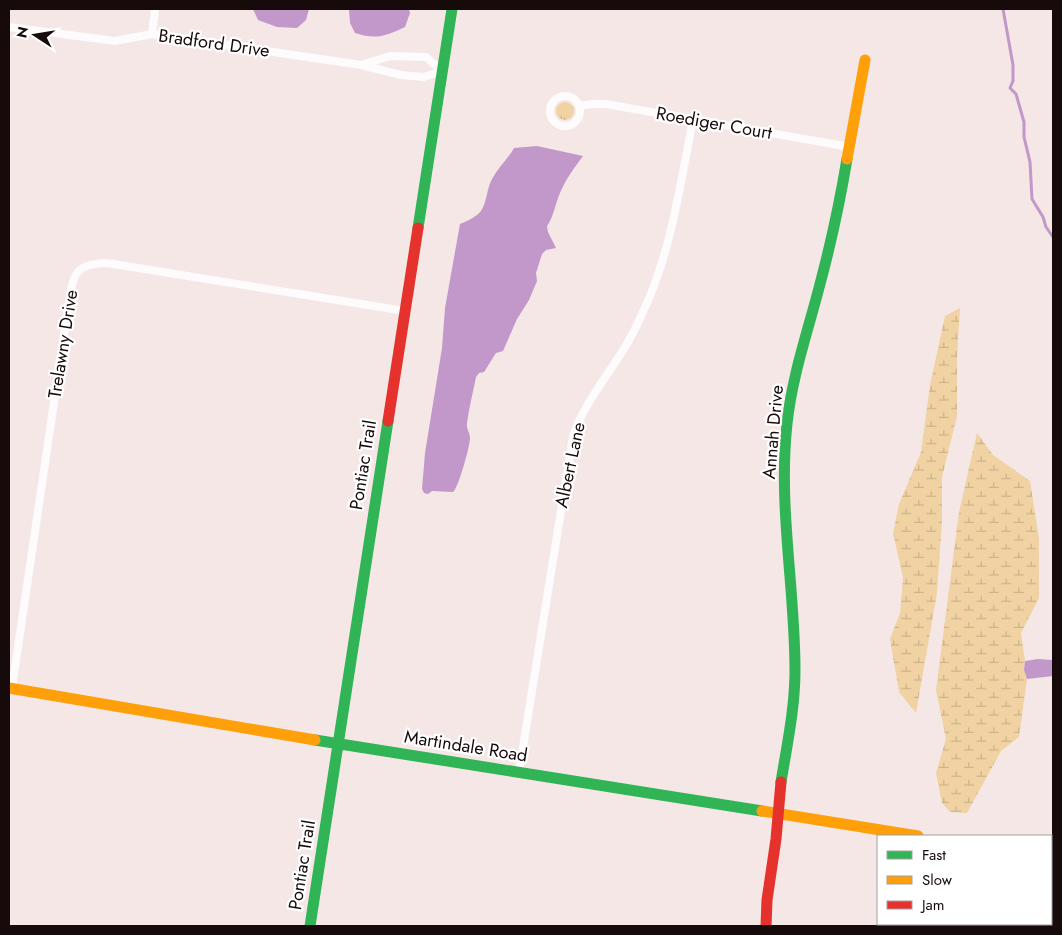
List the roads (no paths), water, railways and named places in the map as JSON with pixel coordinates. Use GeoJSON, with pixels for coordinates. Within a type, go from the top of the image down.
{"type":"FeatureCollection","features":[{"type":"Feature","properties":{"kind":"street"},"geometry":{"type":"LineString","coordinates":[[152,34],[155,9]]}},
{"type":"Feature","properties":{"kind":"street","name":"Pontiac Trail"},"geometry":{"type":"LineString","coordinates":[[310,926],[452,9]]}},
{"type":"Feature","properties":{"kind":"street","name":"Bradford Drive"},"geometry":{"type":"LineString","coordinates":[[9,27],[115,41],[152,34],[361,65],[401,75],[424,77],[442,71]]}},
{"type":"Feature","properties":{"kind":"street","name":"Bradford Drive"},"geometry":{"type":"LineString","coordinates":[[361,65],[390,56],[426,57],[442,71]]}},
{"type":"Feature","properties":{"kind":"street","name":"Annah Drive"},"geometry":{"type":"LineString","coordinates":[[766,926],[767,900],[776,839],[780,790],[796,680],[785,485],[787,425],[796,374],[829,249],[865,60]]}},
{"type":"Feature","properties":{"kind":"street","name":"Roediger Court"},"geometry":{"type":"LineString","coordinates":[[560,97],[571,97],[579,106],[578,118],[570,125],[558,124],[550,116],[551,104],[560,97]]}},
{"type":"Feature","properties":{"kind":"street","name":"Roediger Court"},"geometry":{"type":"LineString","coordinates":[[579,106],[606,104],[850,146]]}},
{"type":"Feature","properties":{"kind":"street","name":"Albert Lane"},"geometry":{"type":"LineString","coordinates":[[519,772],[572,443],[585,406],[628,341],[643,313],[655,284],[669,236],[693,120]]}},
{"type":"Feature","properties":{"kind":"street","name":"Trelawny Drive"},"geometry":{"type":"LineString","coordinates":[[10,688],[68,307],[75,276],[79,271],[87,265],[116,264],[405,311]]}},
{"type":"Feature","properties":{"kind":"street","name":"Martindale Road"},"geometry":{"type":"LineString","coordinates":[[10,688],[338,744],[912,835]]}},
{"type":"Feature","properties":{"kind":"waterway"},"geometry":{"type":"LineString","coordinates":[[1003,9],[1013,65],[1013,81],[1010,88],[1016,94],[1024,122],[1024,137],[1030,162],[1032,199],[1053,237]]}}]}
